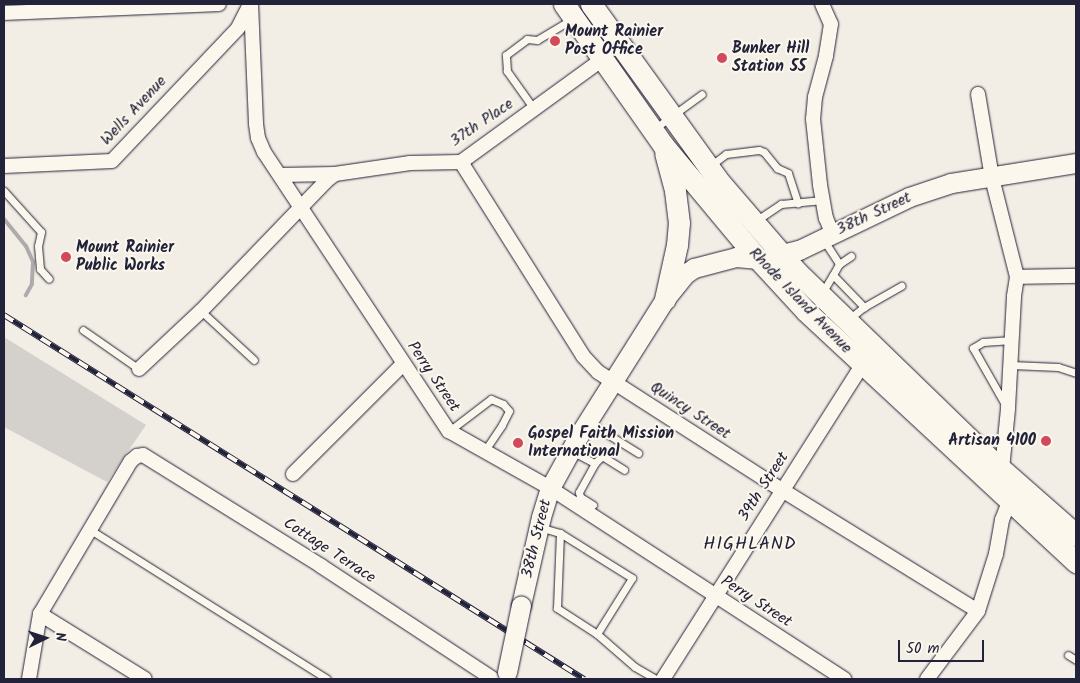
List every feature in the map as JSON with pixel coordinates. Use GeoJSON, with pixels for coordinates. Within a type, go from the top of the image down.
{"type":"FeatureCollection","features":[{"type":"Feature","properties":{"kind":"main road","name":"Rhode Island Avenue"},"geometry":{"type":"LineString","coordinates":[[591,4],[671,117],[752,223],[820,296],[1002,469],[1076,535]]}},
{"type":"Feature","properties":{"kind":"main road","name":"Rhode Island Avenue"},"geometry":{"type":"LineString","coordinates":[[569,11],[658,138],[758,259],[806,311],[1076,562]]}},
{"type":"Feature","properties":{"kind":"main road"},"geometry":{"type":"LineString","coordinates":[[658,138],[675,190],[679,222],[672,292]]}},
{"type":"Feature","properties":{"kind":"main road","name":"38th Street"},"geometry":{"type":"LineString","coordinates":[[502,677],[521,605],[538,527],[550,488],[588,422],[685,274],[694,268],[736,257],[758,259],[782,255],[909,197],[951,183],[992,178],[1076,163]]}},
{"type":"Feature","properties":{"kind":"street"},"geometry":{"type":"LineString","coordinates":[[4,13],[219,4]]}},
{"type":"Feature","properties":{"kind":"street","name":"Wells Avenue"},"geometry":{"type":"LineString","coordinates":[[4,166],[112,161],[238,28],[251,4]]}},
{"type":"Feature","properties":{"kind":"street","name":"Perry Street"},"geometry":{"type":"LineString","coordinates":[[251,4],[258,138],[264,152],[449,431],[550,488],[844,679]]}},
{"type":"Feature","properties":{"kind":"street"},"geometry":{"type":"LineString","coordinates":[[822,4],[830,24],[826,56],[815,97],[813,119],[827,235]]}},
{"type":"Feature","properties":{"kind":"street","name":"37th Place"},"geometry":{"type":"LineString","coordinates":[[281,175],[335,174],[410,164],[461,162],[602,59]]}},
{"type":"Feature","properties":{"kind":"street"},"geometry":{"type":"LineString","coordinates":[[978,94],[992,178],[1017,277],[1002,469]]}},
{"type":"Feature","properties":{"kind":"street","name":"Quincy Street"},"geometry":{"type":"LineString","coordinates":[[461,162],[583,356],[614,383],[978,611]]}},
{"type":"Feature","properties":{"kind":"street"},"geometry":{"type":"LineString","coordinates":[[139,369],[201,311],[335,174]]}},
{"type":"Feature","properties":{"kind":"street"},"geometry":{"type":"LineString","coordinates":[[1017,277],[1076,276]]}},
{"type":"Feature","properties":{"kind":"street"},"geometry":{"type":"LineString","coordinates":[[293,474],[403,364]]}},
{"type":"Feature","properties":{"kind":"street","name":"39th Street"},"geometry":{"type":"LineString","coordinates":[[663,679],[863,364]]}},
{"type":"Feature","properties":{"kind":"street","name":"Cottage Terrace"},"geometry":{"type":"LineString","coordinates":[[89,529],[131,462],[137,456],[143,455],[502,677]]}},
{"type":"Feature","properties":{"kind":"street"},"geometry":{"type":"LineString","coordinates":[[932,678],[978,611],[996,554],[1002,520],[1010,499]]}},
{"type":"Feature","properties":{"kind":"street"},"geometry":{"type":"LineString","coordinates":[[29,679],[40,614],[89,529]]}},
{"type":"Feature","properties":{"kind":"street"},"geometry":{"type":"LineString","coordinates":[[40,614],[145,679]]}},
{"type":"Feature","properties":{"kind":"lane"},"geometry":{"type":"LineString","coordinates":[[534,109],[508,71],[506,55],[527,39],[537,40],[569,11]]}},
{"type":"Feature","properties":{"kind":"lane"},"geometry":{"type":"LineString","coordinates":[[658,138],[671,117],[702,94]]}},
{"type":"Feature","properties":{"kind":"lane"},"geometry":{"type":"LineString","coordinates":[[708,167],[726,154],[759,150],[764,152],[777,168],[788,173],[798,203]]}},
{"type":"Feature","properties":{"kind":"lane"},"geometry":{"type":"LineString","coordinates":[[4,191],[42,232],[38,246],[40,269],[49,279]]}},
{"type":"Feature","properties":{"kind":"lane"},"geometry":{"type":"LineString","coordinates":[[752,223],[781,204],[823,200]]}},
{"type":"Feature","properties":{"kind":"lane"},"geometry":{"type":"LineString","coordinates":[[827,235],[839,264]]}},
{"type":"Feature","properties":{"kind":"lane"},"geometry":{"type":"LineString","coordinates":[[820,296],[839,264],[851,256]]}},
{"type":"Feature","properties":{"kind":"lane"},"geometry":{"type":"LineString","coordinates":[[833,275],[864,307]]}},
{"type":"Feature","properties":{"kind":"lane"},"geometry":{"type":"LineString","coordinates":[[847,321],[864,307],[900,286]]}},
{"type":"Feature","properties":{"kind":"lane"},"geometry":{"type":"LineString","coordinates":[[201,311],[254,360]]}},
{"type":"Feature","properties":{"kind":"lane"},"geometry":{"type":"LineString","coordinates":[[83,330],[139,369]]}},
{"type":"Feature","properties":{"kind":"lane"},"geometry":{"type":"LineString","coordinates":[[1008,408],[973,348],[983,342],[1012,340]]}},
{"type":"Feature","properties":{"kind":"lane"},"geometry":{"type":"LineString","coordinates":[[1011,365],[1058,367],[1076,373]]}},
{"type":"Feature","properties":{"kind":"lane"},"geometry":{"type":"LineString","coordinates":[[449,431],[491,399],[503,404],[509,410],[502,425],[485,450]]}},
{"type":"Feature","properties":{"kind":"lane"},"geometry":{"type":"LineString","coordinates":[[588,422],[638,453]]}},
{"type":"Feature","properties":{"kind":"lane"},"geometry":{"type":"LineString","coordinates":[[571,450],[595,463]]}},
{"type":"Feature","properties":{"kind":"lane"},"geometry":{"type":"LineString","coordinates":[[593,504],[580,497],[579,492],[595,463],[602,456],[624,470]]}},
{"type":"Feature","properties":{"kind":"lane"},"geometry":{"type":"LineString","coordinates":[[538,527],[560,533],[632,578],[597,634]]}},
{"type":"Feature","properties":{"kind":"lane"},"geometry":{"type":"LineString","coordinates":[[89,529],[327,679]]}},
{"type":"Feature","properties":{"kind":"lane"},"geometry":{"type":"LineString","coordinates":[[560,533],[557,608],[597,634],[635,667],[656,679]]}},
{"type":"Feature","properties":{"kind":"lane"},"geometry":{"type":"LineString","coordinates":[[1068,655],[1076,660]]}},
{"type":"Feature","properties":{"kind":"shaded area"},"geometry":{"type":"Polygon","coordinates":[[[4,337],[146,425],[107,482],[4,427],[4,337]]]}},
{"type":"Feature","properties":{"kind":"waterway"},"geometry":{"type":"LineString","coordinates":[[4,219],[26,246],[33,262],[32,284],[26,295]]}},
{"type":"Feature","properties":{"kind":"railway"},"geometry":{"type":"LineString","coordinates":[[4,315],[584,679]]}},
{"type":"Feature","properties":{"kind":"place","name":"Mount Rainier Post Office"},"geometry":{"type":"Point","coordinates":[555,41]}},
{"type":"Feature","properties":{"kind":"place","name":"Bunker Hill Station 55"},"geometry":{"type":"Point","coordinates":[722,58]}},
{"type":"Feature","properties":{"kind":"place","name":"Mount Rainier Public Works"},"geometry":{"type":"Point","coordinates":[66,257]}},
{"type":"Feature","properties":{"kind":"place","name":"Artisan 4100"},"geometry":{"type":"Point","coordinates":[1046,441]}},
{"type":"Feature","properties":{"kind":"place","name":"Gospel Faith Mission International"},"geometry":{"type":"Point","coordinates":[518,443]}},
{"type":"Feature","properties":{"kind":"district","name":"HIGHLAND"},"geometry":{"type":"Point","coordinates":[750,545]}}]}
